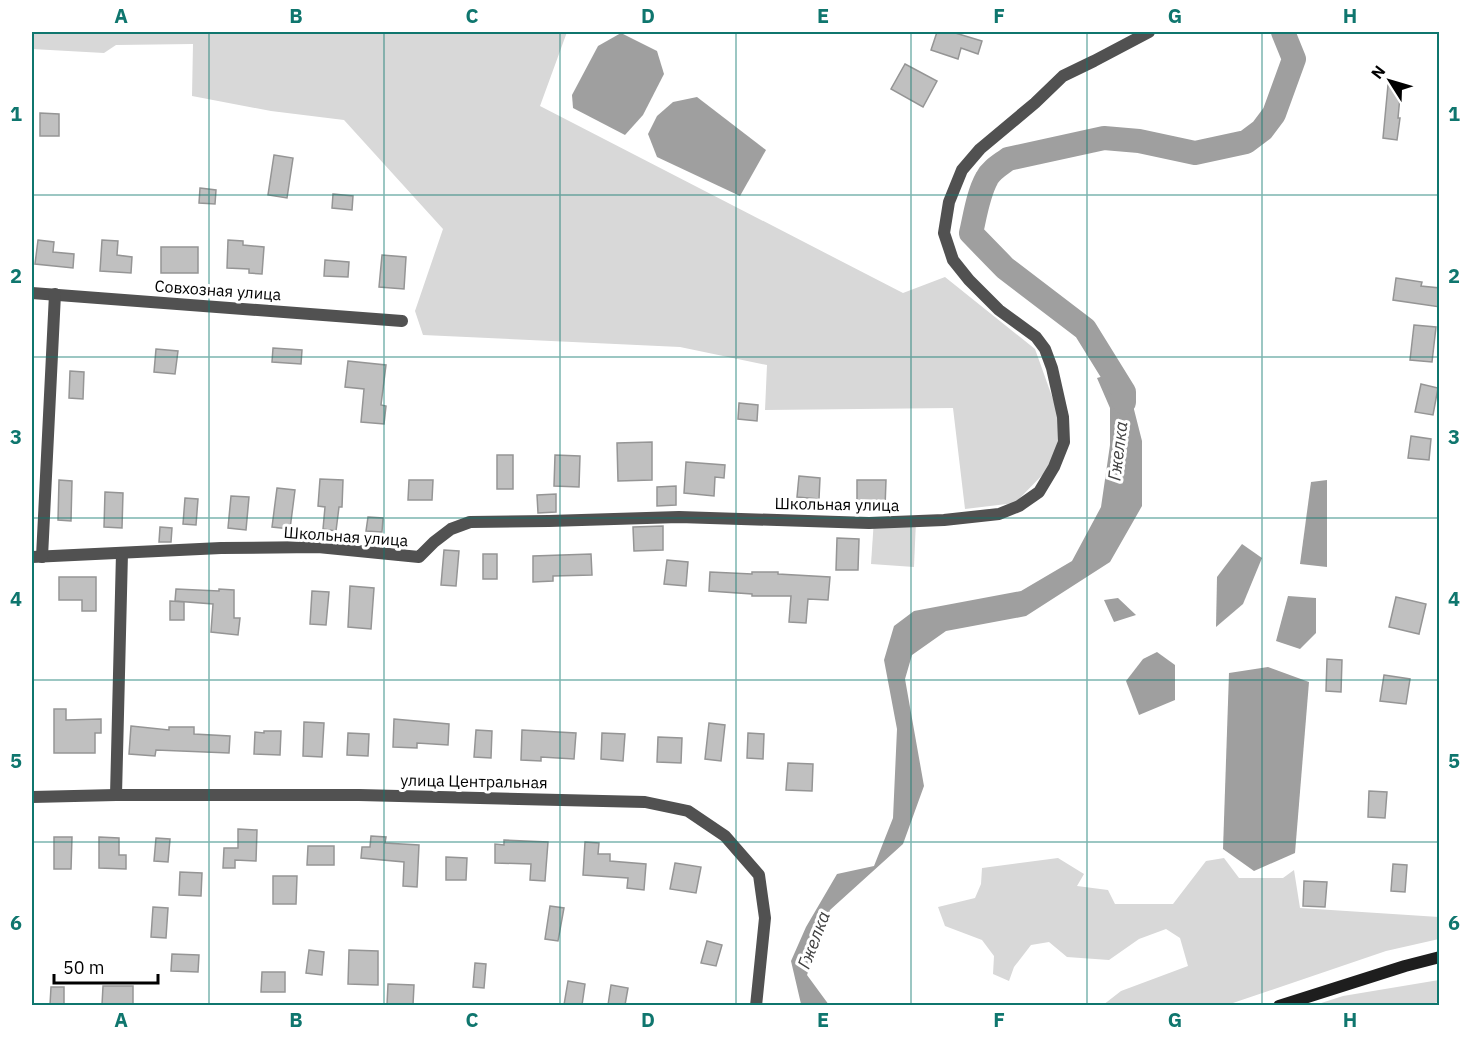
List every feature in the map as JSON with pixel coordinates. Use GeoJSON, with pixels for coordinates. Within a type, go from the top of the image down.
{"type":"FeatureCollection","features":[{"type":"Feature","properties":{"kind":"main road"},"geometry":{"type":"LineString","coordinates":[[1279,1005],[1440,957]]}},
{"type":"Feature","properties":{"kind":"street","name":"Школьная улица"},"geometry":{"type":"LineString","coordinates":[[37,557],[221,548],[318,548],[419,557],[451,529],[470,522],[679,517],[869,523],[983,516],[999,514],[1019,506],[1039,492],[1054,467],[1064,442],[1063,417],[1052,368],[1045,349],[1036,337],[999,310],[952,260],[944,233],[949,202],[962,170],[980,149],[1063,76],[1149,32]]}},
{"type":"Feature","properties":{"kind":"street","name":"Совхозная улица"},"geometry":{"type":"LineString","coordinates":[[32,293],[402,321]]}},
{"type":"Feature","properties":{"kind":"street"},"geometry":{"type":"LineString","coordinates":[[37,557],[55,294]]}},
{"type":"Feature","properties":{"kind":"street"},"geometry":{"type":"LineString","coordinates":[[116,795],[122,553]]}},
{"type":"Feature","properties":{"kind":"street","name":"улица Центральная"},"geometry":{"type":"LineString","coordinates":[[32,797],[359,795],[645,802],[688,812],[725,836],[759,875],[765,918],[756,1005]]}},
{"type":"Feature","properties":{"kind":"shaded area"},"geometry":{"type":"Polygon","coordinates":[[[32,32],[567,32],[540,106],[903,293],[945,277],[1035,349],[1059,416],[1057,460],[1015,503],[965,509],[953,408],[765,410],[767,365],[680,347],[423,335],[415,311],[443,229],[344,120],[271,111],[192,96],[193,44],[116,45],[104,53],[32,49],[32,32]]]}},
{"type":"Feature","properties":{"kind":"shaded area"},"geometry":{"type":"Polygon","coordinates":[[[874,519],[916,520],[914,567],[871,564],[874,519]]]}},
{"type":"Feature","properties":{"kind":"shaded area"},"geometry":{"type":"Polygon","coordinates":[[[1058,858],[1084,874],[1077,886],[1108,890],[1115,904],[1173,904],[1206,861],[1224,858],[1239,878],[1283,878],[1294,870],[1300,908],[1439,917],[1439,939],[1386,951],[1227,1005],[1103,1005],[1121,991],[1188,966],[1180,938],[1166,929],[1139,939],[1109,960],[1067,957],[1049,942],[1031,945],[1014,967],[1009,981],[993,974],[994,956],[982,940],[945,926],[938,907],[975,898],[981,884],[982,868],[1058,858]]]}},
{"type":"Feature","properties":{"kind":"shaded area"},"geometry":{"type":"Polygon","coordinates":[[[1439,980],[1439,1002],[1425,1005],[1315,1005],[1343,996],[1439,980]]]}},
{"type":"Feature","properties":{"kind":"water"},"geometry":{"type":"Polygon","coordinates":[[[621,33],[657,51],[664,74],[643,115],[625,135],[573,108],[572,95],[598,46],[621,33]]]}},
{"type":"Feature","properties":{"kind":"water"},"geometry":{"type":"Polygon","coordinates":[[[697,97],[766,150],[740,196],[657,157],[648,134],[657,116],[673,102],[697,97]]]}},
{"type":"Feature","properties":{"kind":"water"},"geometry":{"type":"Polygon","coordinates":[[[1124,370],[1142,441],[1142,506],[1110,562],[1026,616],[946,631],[912,655],[905,679],[924,786],[903,844],[830,910],[807,975],[829,1005],[801,1004],[791,961],[806,927],[837,874],[874,866],[893,818],[897,729],[884,660],[894,626],[914,611],[1021,591],[1072,561],[1101,507],[1110,445],[1110,408],[1097,378],[1124,370]]]}},
{"type":"Feature","properties":{"kind":"water"},"geometry":{"type":"Polygon","coordinates":[[[1327,480],[1327,567],[1300,564],[1311,482],[1327,480]]]}},
{"type":"Feature","properties":{"kind":"water"},"geometry":{"type":"Polygon","coordinates":[[[1242,544],[1262,558],[1243,604],[1216,627],[1217,577],[1242,544]]]}},
{"type":"Feature","properties":{"kind":"water"},"geometry":{"type":"Polygon","coordinates":[[[1288,596],[1316,598],[1316,633],[1300,649],[1276,641],[1288,596]]]}},
{"type":"Feature","properties":{"kind":"water"},"geometry":{"type":"Polygon","coordinates":[[[1118,598],[1136,615],[1114,622],[1104,600],[1118,598]]]}},
{"type":"Feature","properties":{"kind":"water"},"geometry":{"type":"Polygon","coordinates":[[[1157,652],[1175,665],[1175,700],[1139,715],[1126,681],[1143,659],[1157,652]]]}},
{"type":"Feature","properties":{"kind":"water"},"geometry":{"type":"Polygon","coordinates":[[[1268,667],[1309,682],[1295,853],[1254,871],[1223,849],[1229,673],[1268,667]]]}},
{"type":"Feature","properties":{"kind":"building"},"geometry":{"type":"Polygon","coordinates":[[[937,32],[952,32],[982,41],[978,54],[961,48],[958,59],[931,50],[937,32]]]}},
{"type":"Feature","properties":{"kind":"building"},"geometry":{"type":"Polygon","coordinates":[[[905,64],[937,81],[923,107],[891,89],[905,64]]]}},
{"type":"Feature","properties":{"kind":"building"},"geometry":{"type":"Polygon","coordinates":[[[1388,85],[1401,86],[1397,140],[1383,138],[1388,85]]]}},
{"type":"Feature","properties":{"kind":"building"},"geometry":{"type":"Polygon","coordinates":[[[40,113],[59,114],[59,136],[40,136],[40,113]]]}},
{"type":"Feature","properties":{"kind":"building"},"geometry":{"type":"Polygon","coordinates":[[[274,155],[293,158],[287,198],[268,195],[274,155]]]}},
{"type":"Feature","properties":{"kind":"building"},"geometry":{"type":"Polygon","coordinates":[[[200,188],[216,190],[215,204],[199,203],[200,188]]]}},
{"type":"Feature","properties":{"kind":"building"},"geometry":{"type":"Polygon","coordinates":[[[333,194],[353,196],[352,210],[332,208],[333,194]]]}},
{"type":"Feature","properties":{"kind":"building"},"geometry":{"type":"Polygon","coordinates":[[[38,240],[54,242],[53,252],[74,254],[73,268],[35,264],[38,240]]]}},
{"type":"Feature","properties":{"kind":"building"},"geometry":{"type":"Polygon","coordinates":[[[102,240],[118,241],[117,255],[132,257],[131,273],[100,271],[102,240]]]}},
{"type":"Feature","properties":{"kind":"building"},"geometry":{"type":"Polygon","coordinates":[[[228,240],[243,241],[243,245],[264,247],[262,274],[249,273],[249,269],[227,268],[228,240]]]}},
{"type":"Feature","properties":{"kind":"building"},"geometry":{"type":"Polygon","coordinates":[[[161,247],[198,247],[198,273],[161,273],[161,247]]]}},
{"type":"Feature","properties":{"kind":"building"},"geometry":{"type":"Polygon","coordinates":[[[382,255],[406,257],[404,289],[379,287],[382,255]]]}},
{"type":"Feature","properties":{"kind":"building"},"geometry":{"type":"Polygon","coordinates":[[[325,260],[349,262],[348,277],[324,276],[325,260]]]}},
{"type":"Feature","properties":{"kind":"building"},"geometry":{"type":"Polygon","coordinates":[[[1396,278],[1422,282],[1421,286],[1440,288],[1440,307],[1393,300],[1396,278]]]}},
{"type":"Feature","properties":{"kind":"building"},"geometry":{"type":"Polygon","coordinates":[[[1414,325],[1436,327],[1432,362],[1410,360],[1414,325]]]}},
{"type":"Feature","properties":{"kind":"building"},"geometry":{"type":"Polygon","coordinates":[[[273,348],[302,350],[301,364],[272,362],[273,348]]]}},
{"type":"Feature","properties":{"kind":"building"},"geometry":{"type":"Polygon","coordinates":[[[156,349],[178,351],[175,374],[154,372],[156,349]]]}},
{"type":"Feature","properties":{"kind":"building"},"geometry":{"type":"Polygon","coordinates":[[[348,361],[386,365],[381,405],[386,406],[384,424],[361,422],[364,389],[345,387],[348,361]]]}},
{"type":"Feature","properties":{"kind":"building"},"geometry":{"type":"Polygon","coordinates":[[[70,371],[84,372],[83,399],[69,398],[70,371]]]}},
{"type":"Feature","properties":{"kind":"building"},"geometry":{"type":"Polygon","coordinates":[[[1421,384],[1438,388],[1433,415],[1415,412],[1421,384]]]}},
{"type":"Feature","properties":{"kind":"building"},"geometry":{"type":"Polygon","coordinates":[[[739,403],[758,405],[757,421],[738,419],[739,403]]]}},
{"type":"Feature","properties":{"kind":"building"},"geometry":{"type":"Polygon","coordinates":[[[1411,436],[1431,439],[1429,460],[1408,458],[1411,436]]]}},
{"type":"Feature","properties":{"kind":"building"},"geometry":{"type":"Polygon","coordinates":[[[652,442],[652,480],[618,481],[617,443],[652,442]]]}},
{"type":"Feature","properties":{"kind":"building"},"geometry":{"type":"Polygon","coordinates":[[[497,455],[513,455],[513,489],[497,489],[497,455]]]}},
{"type":"Feature","properties":{"kind":"building"},"geometry":{"type":"Polygon","coordinates":[[[555,455],[580,456],[579,487],[554,486],[555,455]]]}},
{"type":"Feature","properties":{"kind":"building"},"geometry":{"type":"Polygon","coordinates":[[[686,462],[725,465],[724,478],[715,477],[714,496],[684,493],[686,462]]]}},
{"type":"Feature","properties":{"kind":"building"},"geometry":{"type":"Polygon","coordinates":[[[799,476],[820,478],[819,499],[797,497],[799,476]]]}},
{"type":"Feature","properties":{"kind":"building"},"geometry":{"type":"Polygon","coordinates":[[[320,479],[343,480],[342,507],[339,507],[336,531],[323,529],[325,507],[318,506],[320,479]]]}},
{"type":"Feature","properties":{"kind":"building"},"geometry":{"type":"Polygon","coordinates":[[[59,480],[72,481],[71,521],[58,520],[59,480]]]}},
{"type":"Feature","properties":{"kind":"building"},"geometry":{"type":"Polygon","coordinates":[[[409,480],[433,480],[432,500],[408,500],[409,480]]]}},
{"type":"Feature","properties":{"kind":"building"},"geometry":{"type":"Polygon","coordinates":[[[857,480],[886,480],[885,508],[857,508],[857,480]]]}},
{"type":"Feature","properties":{"kind":"building"},"geometry":{"type":"Polygon","coordinates":[[[676,486],[676,505],[657,506],[657,487],[676,486]]]}},
{"type":"Feature","properties":{"kind":"building"},"geometry":{"type":"Polygon","coordinates":[[[277,488],[295,490],[290,529],[272,527],[277,488]]]}},
{"type":"Feature","properties":{"kind":"building"},"geometry":{"type":"Polygon","coordinates":[[[105,492],[123,493],[122,528],[104,527],[105,492]]]}},
{"type":"Feature","properties":{"kind":"building"},"geometry":{"type":"Polygon","coordinates":[[[556,494],[556,512],[538,513],[537,495],[556,494]]]}},
{"type":"Feature","properties":{"kind":"building"},"geometry":{"type":"Polygon","coordinates":[[[231,496],[249,497],[246,530],[228,528],[231,496]]]}},
{"type":"Feature","properties":{"kind":"building"},"geometry":{"type":"Polygon","coordinates":[[[185,498],[198,499],[196,525],[183,524],[185,498]]]}},
{"type":"Feature","properties":{"kind":"building"},"geometry":{"type":"Polygon","coordinates":[[[368,517],[383,518],[382,532],[366,531],[368,517]]]}},
{"type":"Feature","properties":{"kind":"building"},"geometry":{"type":"Polygon","coordinates":[[[663,526],[663,550],[634,551],[633,527],[663,526]]]}},
{"type":"Feature","properties":{"kind":"building"},"geometry":{"type":"Polygon","coordinates":[[[160,527],[172,528],[171,542],[159,542],[160,527]]]}},
{"type":"Feature","properties":{"kind":"building"},"geometry":{"type":"Polygon","coordinates":[[[837,538],[859,539],[858,570],[836,570],[837,538]]]}},
{"type":"Feature","properties":{"kind":"building"},"geometry":{"type":"Polygon","coordinates":[[[444,550],[459,551],[456,586],[441,585],[444,550]]]}},
{"type":"Feature","properties":{"kind":"building"},"geometry":{"type":"Polygon","coordinates":[[[483,554],[497,554],[497,579],[483,579],[483,554]]]}},
{"type":"Feature","properties":{"kind":"building"},"geometry":{"type":"Polygon","coordinates":[[[591,554],[592,575],[553,576],[553,581],[533,582],[533,556],[591,554]]]}},
{"type":"Feature","properties":{"kind":"building"},"geometry":{"type":"Polygon","coordinates":[[[667,560],[688,562],[686,586],[664,584],[667,560]]]}},
{"type":"Feature","properties":{"kind":"building"},"geometry":{"type":"Polygon","coordinates":[[[710,572],[752,574],[752,572],[778,572],[778,574],[830,577],[828,600],[808,599],[806,623],[789,622],[791,596],[752,596],[752,594],[709,591],[710,572]]]}},
{"type":"Feature","properties":{"kind":"building"},"geometry":{"type":"Polygon","coordinates":[[[59,577],[96,577],[96,611],[82,611],[82,600],[59,600],[59,577]]]}},
{"type":"Feature","properties":{"kind":"building"},"geometry":{"type":"Polygon","coordinates":[[[350,586],[374,588],[371,629],[348,627],[350,586]]]}},
{"type":"Feature","properties":{"kind":"building"},"geometry":{"type":"Polygon","coordinates":[[[176,589],[234,590],[234,618],[240,618],[238,635],[211,632],[213,604],[175,601],[176,589]]]}},
{"type":"Feature","properties":{"kind":"building"},"geometry":{"type":"Polygon","coordinates":[[[312,591],[329,592],[326,625],[310,624],[312,591]]]}},
{"type":"Feature","properties":{"kind":"building"},"geometry":{"type":"Polygon","coordinates":[[[1396,597],[1426,604],[1419,634],[1389,627],[1396,597]]]}},
{"type":"Feature","properties":{"kind":"building"},"geometry":{"type":"Polygon","coordinates":[[[170,601],[184,602],[184,620],[170,620],[170,601]]]}},
{"type":"Feature","properties":{"kind":"building"},"geometry":{"type":"Polygon","coordinates":[[[1327,659],[1342,660],[1341,692],[1326,691],[1327,659]]]}},
{"type":"Feature","properties":{"kind":"building"},"geometry":{"type":"Polygon","coordinates":[[[1384,675],[1410,679],[1406,704],[1380,701],[1384,675]]]}},
{"type":"Feature","properties":{"kind":"building"},"geometry":{"type":"Polygon","coordinates":[[[54,709],[66,709],[66,720],[101,719],[101,733],[95,733],[95,753],[54,753],[54,709]]]}},
{"type":"Feature","properties":{"kind":"building"},"geometry":{"type":"Polygon","coordinates":[[[394,719],[449,724],[448,745],[417,743],[417,748],[393,747],[394,719]]]}},
{"type":"Feature","properties":{"kind":"building"},"geometry":{"type":"Polygon","coordinates":[[[304,722],[324,723],[322,757],[303,756],[304,722]]]}},
{"type":"Feature","properties":{"kind":"building"},"geometry":{"type":"Polygon","coordinates":[[[709,723],[725,725],[721,761],[705,759],[709,723]]]}},
{"type":"Feature","properties":{"kind":"building"},"geometry":{"type":"Polygon","coordinates":[[[131,726],[169,730],[169,727],[194,727],[194,734],[230,736],[229,753],[156,750],[155,756],[129,754],[131,726]]]}},
{"type":"Feature","properties":{"kind":"building"},"geometry":{"type":"Polygon","coordinates":[[[476,730],[492,731],[491,758],[474,757],[476,730]]]}},
{"type":"Feature","properties":{"kind":"building"},"geometry":{"type":"Polygon","coordinates":[[[522,730],[576,733],[574,759],[541,757],[541,761],[521,760],[522,730]]]}},
{"type":"Feature","properties":{"kind":"building"},"geometry":{"type":"Polygon","coordinates":[[[264,731],[281,731],[280,755],[254,754],[255,732],[264,733],[264,731]]]}},
{"type":"Feature","properties":{"kind":"building"},"geometry":{"type":"Polygon","coordinates":[[[348,733],[369,734],[368,756],[347,755],[348,733]]]}},
{"type":"Feature","properties":{"kind":"building"},"geometry":{"type":"Polygon","coordinates":[[[602,733],[625,734],[623,761],[601,759],[602,733]]]}},
{"type":"Feature","properties":{"kind":"building"},"geometry":{"type":"Polygon","coordinates":[[[748,733],[764,734],[763,759],[747,758],[748,733]]]}},
{"type":"Feature","properties":{"kind":"building"},"geometry":{"type":"Polygon","coordinates":[[[658,737],[682,738],[681,763],[657,762],[658,737]]]}},
{"type":"Feature","properties":{"kind":"building"},"geometry":{"type":"Polygon","coordinates":[[[788,763],[813,764],[812,791],[786,790],[788,763]]]}},
{"type":"Feature","properties":{"kind":"building"},"geometry":{"type":"Polygon","coordinates":[[[1369,791],[1387,792],[1385,818],[1368,817],[1369,791]]]}},
{"type":"Feature","properties":{"kind":"building"},"geometry":{"type":"Polygon","coordinates":[[[238,829],[257,830],[256,861],[235,860],[235,868],[223,868],[224,848],[238,848],[238,829]]]}},
{"type":"Feature","properties":{"kind":"building"},"geometry":{"type":"Polygon","coordinates":[[[371,836],[386,837],[385,843],[419,845],[417,887],[403,886],[404,862],[361,858],[362,847],[370,847],[371,836]]]}},
{"type":"Feature","properties":{"kind":"building"},"geometry":{"type":"Polygon","coordinates":[[[54,837],[72,837],[71,869],[54,869],[54,837]]]}},
{"type":"Feature","properties":{"kind":"building"},"geometry":{"type":"Polygon","coordinates":[[[99,837],[119,838],[119,855],[126,855],[126,869],[99,868],[99,837]]]}},
{"type":"Feature","properties":{"kind":"building"},"geometry":{"type":"Polygon","coordinates":[[[156,838],[170,839],[168,862],[154,861],[156,838]]]}},
{"type":"Feature","properties":{"kind":"building"},"geometry":{"type":"Polygon","coordinates":[[[504,840],[548,842],[545,881],[530,880],[531,864],[495,863],[495,844],[504,845],[504,840]]]}},
{"type":"Feature","properties":{"kind":"building"},"geometry":{"type":"Polygon","coordinates":[[[585,842],[599,843],[598,854],[610,854],[610,861],[646,864],[644,890],[627,888],[628,878],[583,875],[585,842]]]}},
{"type":"Feature","properties":{"kind":"building"},"geometry":{"type":"Polygon","coordinates":[[[308,846],[334,846],[334,865],[307,865],[308,846]]]}},
{"type":"Feature","properties":{"kind":"building"},"geometry":{"type":"Polygon","coordinates":[[[446,857],[467,858],[466,880],[446,880],[446,857]]]}},
{"type":"Feature","properties":{"kind":"building"},"geometry":{"type":"Polygon","coordinates":[[[675,863],[701,867],[696,893],[670,889],[675,863]]]}},
{"type":"Feature","properties":{"kind":"building"},"geometry":{"type":"Polygon","coordinates":[[[1393,864],[1407,865],[1405,892],[1391,891],[1393,864]]]}},
{"type":"Feature","properties":{"kind":"building"},"geometry":{"type":"Polygon","coordinates":[[[180,872],[202,873],[201,896],[179,895],[180,872]]]}},
{"type":"Feature","properties":{"kind":"building"},"geometry":{"type":"Polygon","coordinates":[[[273,876],[297,876],[296,904],[273,904],[273,876]]]}},
{"type":"Feature","properties":{"kind":"building"},"geometry":{"type":"Polygon","coordinates":[[[1304,881],[1327,882],[1325,907],[1303,906],[1304,881]]]}},
{"type":"Feature","properties":{"kind":"building"},"geometry":{"type":"Polygon","coordinates":[[[550,906],[564,908],[558,941],[545,939],[550,906]]]}},
{"type":"Feature","properties":{"kind":"building"},"geometry":{"type":"Polygon","coordinates":[[[153,907],[168,908],[166,938],[151,937],[153,907]]]}},
{"type":"Feature","properties":{"kind":"building"},"geometry":{"type":"Polygon","coordinates":[[[707,941],[722,945],[716,966],[701,963],[707,941]]]}},
{"type":"Feature","properties":{"kind":"building"},"geometry":{"type":"Polygon","coordinates":[[[309,950],[324,952],[322,975],[306,973],[309,950]]]}},
{"type":"Feature","properties":{"kind":"building"},"geometry":{"type":"Polygon","coordinates":[[[349,950],[378,951],[378,985],[348,984],[349,950]]]}},
{"type":"Feature","properties":{"kind":"building"},"geometry":{"type":"Polygon","coordinates":[[[172,954],[199,955],[198,972],[171,971],[172,954]]]}},
{"type":"Feature","properties":{"kind":"building"},"geometry":{"type":"Polygon","coordinates":[[[475,963],[486,964],[484,988],[473,987],[475,963]]]}},
{"type":"Feature","properties":{"kind":"building"},"geometry":{"type":"Polygon","coordinates":[[[262,972],[285,972],[285,992],[261,992],[262,972]]]}},
{"type":"Feature","properties":{"kind":"building"},"geometry":{"type":"Polygon","coordinates":[[[568,981],[585,984],[582,1005],[564,1005],[568,981]]]}},
{"type":"Feature","properties":{"kind":"building"},"geometry":{"type":"Polygon","coordinates":[[[388,984],[414,985],[413,1005],[387,1005],[388,984]]]}},
{"type":"Feature","properties":{"kind":"building"},"geometry":{"type":"Polygon","coordinates":[[[611,985],[628,988],[625,1005],[608,1005],[611,985]]]}},
{"type":"Feature","properties":{"kind":"building"},"geometry":{"type":"Polygon","coordinates":[[[103,986],[133,986],[133,1005],[102,1005],[103,986]]]}},
{"type":"Feature","properties":{"kind":"building"},"geometry":{"type":"Polygon","coordinates":[[[51,987],[64,987],[64,1005],[50,1005],[51,987]]]}},
{"type":"Feature","properties":{"kind":"waterway","name":"Гжелка"},"geometry":{"type":"LineString","coordinates":[[1124,402],[1124,392],[1085,329],[1005,268],[971,233],[984,184],[991,172],[1008,159],[1104,138],[1139,141],[1195,153],[1246,142],[1262,130],[1274,114],[1294,59],[1283,32]]}}]}
